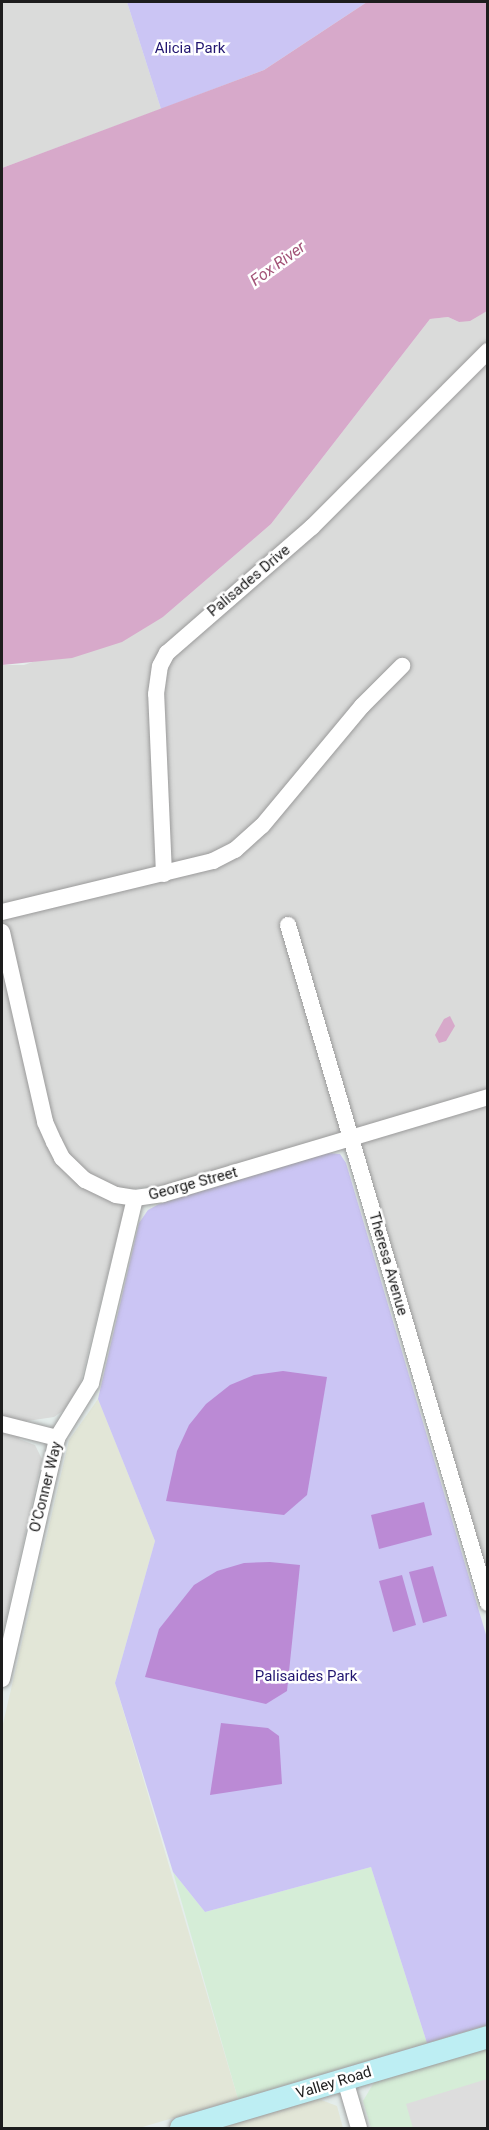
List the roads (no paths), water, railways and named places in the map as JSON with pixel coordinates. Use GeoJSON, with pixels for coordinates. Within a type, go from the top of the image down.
{"type":"FeatureCollection","features":[{"type":"Feature","properties":{"kind":"main road","name":"Valley Road"},"geometry":{"type":"LineString","coordinates":[[181,2128],[488,2037]]}},
{"type":"Feature","properties":{"kind":"street","name":"Palisades Drive"},"geometry":{"type":"LineString","coordinates":[[164,874],[156,694],[160,666],[166,653],[312,527],[488,351]]}},
{"type":"Feature","properties":{"kind":"street"},"geometry":{"type":"LineString","coordinates":[[2,912],[213,861],[249,839],[362,706],[402,666]]}},
{"type":"Feature","properties":{"kind":"street","name":"Theresa Avenue"},"geometry":{"type":"LineString","coordinates":[[288,926],[488,1603]]}},
{"type":"Feature","properties":{"kind":"street","name":"George Street"},"geometry":{"type":"LineString","coordinates":[[2,932],[45,1122],[62,1158],[85,1180],[116,1196],[135,1198],[163,1194],[488,1097]]}},
{"type":"Feature","properties":{"kind":"street","name":"O'Conner Way"},"geometry":{"type":"LineString","coordinates":[[2,1679],[57,1438],[91,1383],[135,1198]]}},
{"type":"Feature","properties":{"kind":"street"},"geometry":{"type":"LineString","coordinates":[[2,1424],[57,1438]]}},
{"type":"Feature","properties":{"kind":"street"},"geometry":{"type":"LineString","coordinates":[[345,2080],[359,2128]]}},
{"type":"Feature","properties":{"kind":"water","name":"Fox River"},"geometry":{"type":"Polygon","coordinates":[[[367,2],[487,2],[487,311],[470,321],[459,322],[448,317],[430,319],[271,524],[163,617],[122,642],[72,658],[2,665],[2,168],[264,70],[367,2]]]}},
{"type":"Feature","properties":{"kind":"water"},"geometry":{"type":"Polygon","coordinates":[[[450,1016],[455,1026],[446,1041],[439,1043],[435,1035],[444,1019],[450,1016]]]}},
{"type":"Feature","properties":{"kind":"park label","name":"Alicia Park"},"geometry":{"type":"Point","coordinates":[190,49]}},
{"type":"Feature","properties":{"kind":"park label","name":"Palisaides Park"},"geometry":{"type":"Point","coordinates":[306,1677]}}]}
